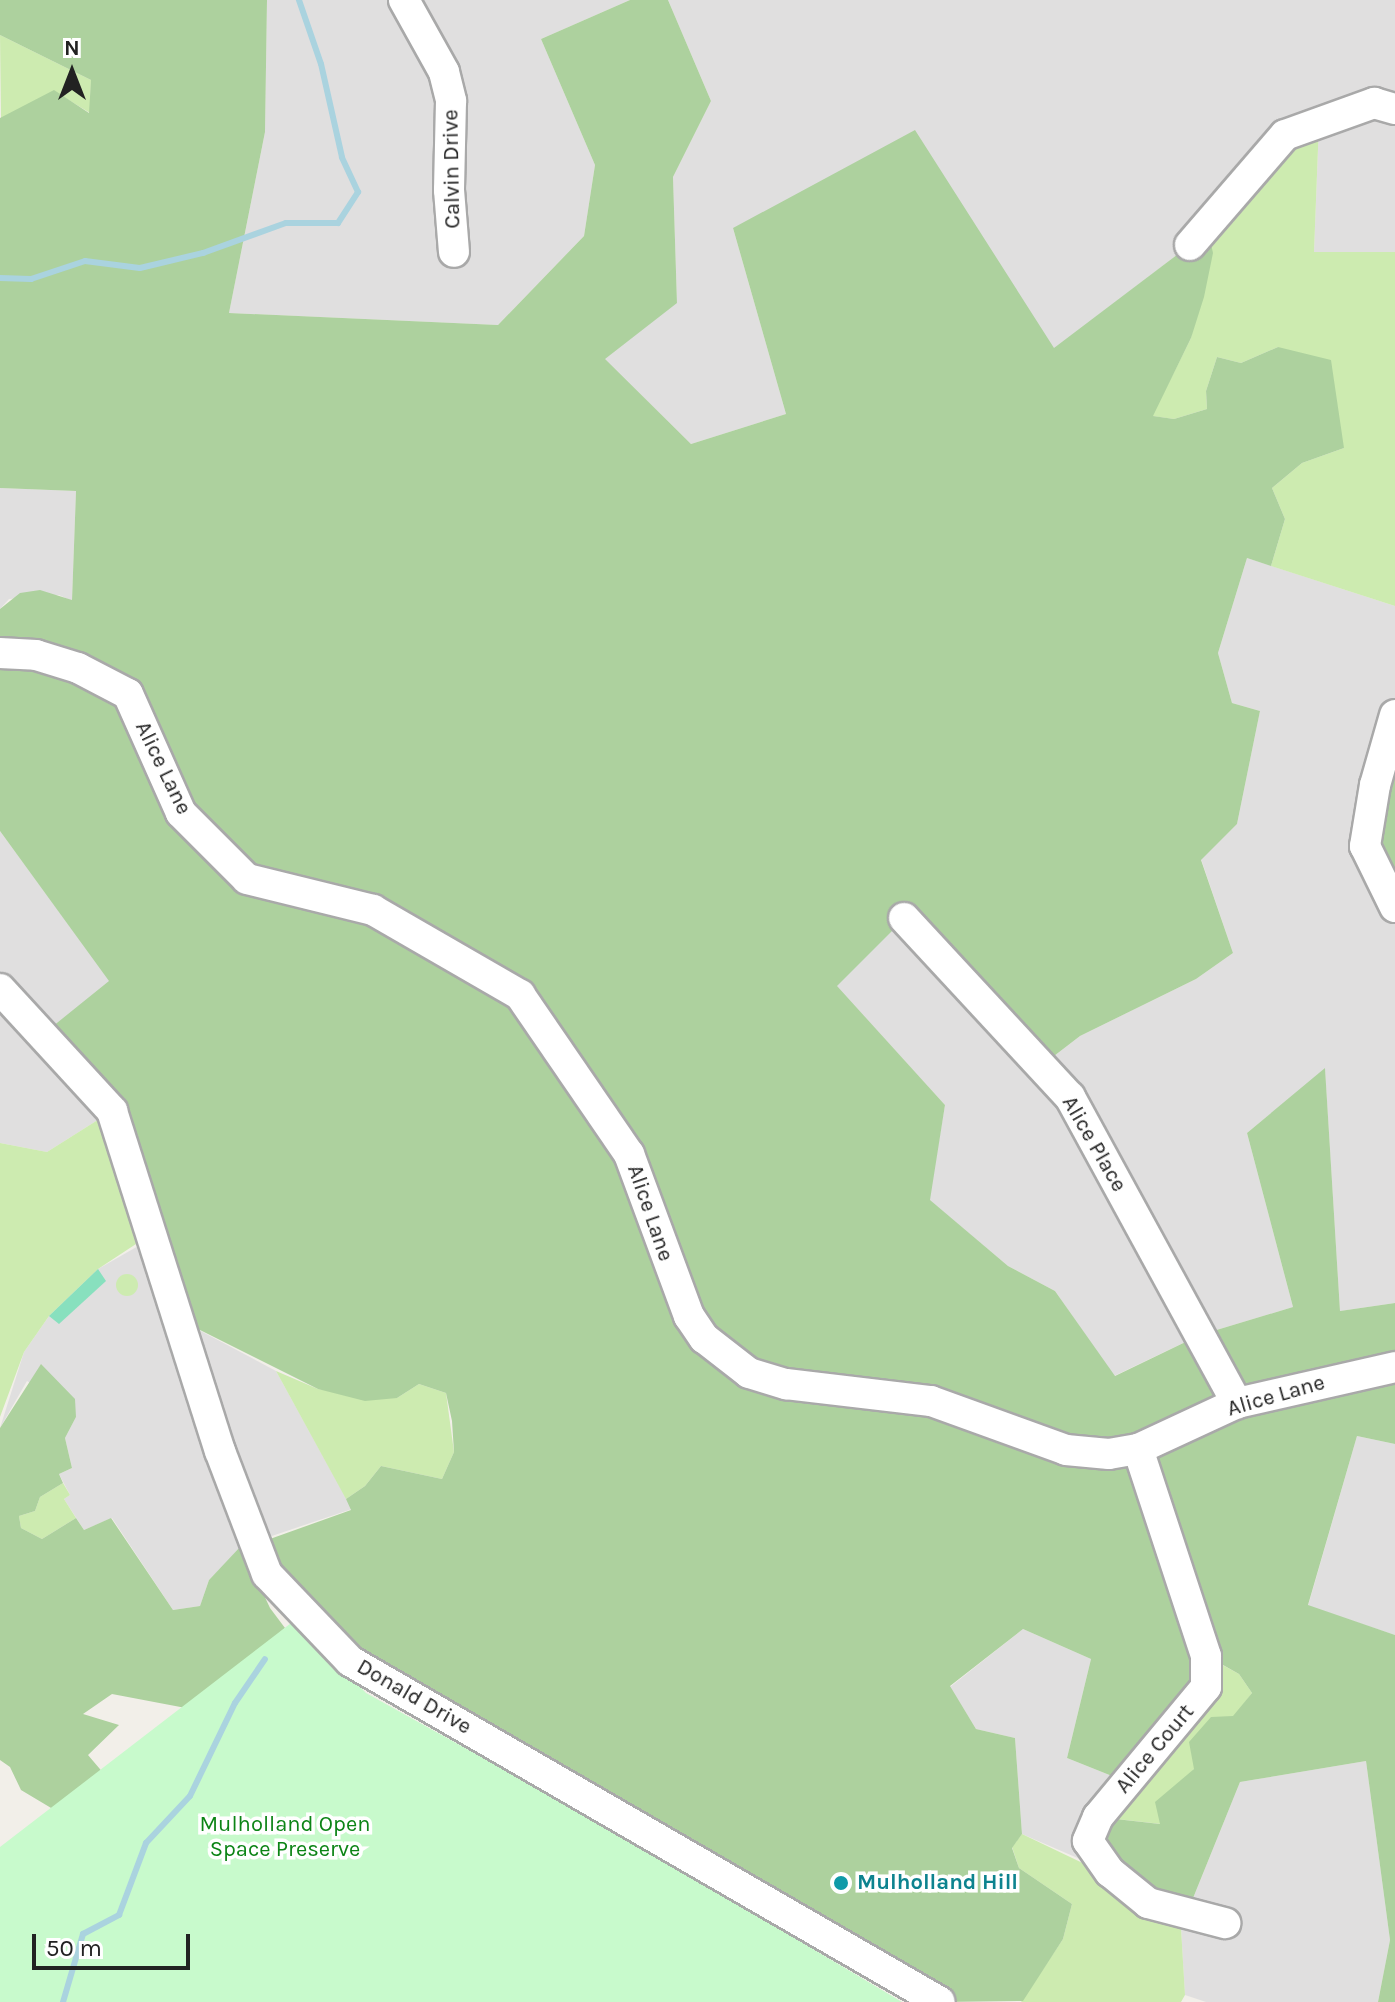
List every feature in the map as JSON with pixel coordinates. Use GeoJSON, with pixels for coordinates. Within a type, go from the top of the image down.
{"type":"FeatureCollection","features":[{"type":"Feature","properties":{"kind":"street","name":"Calvin Drive"},"geometry":{"type":"LineString","coordinates":[[404,0],[435,52],[451,101],[449,190],[454,252]]}},
{"type":"Feature","properties":{"kind":"street"},"geometry":{"type":"LineString","coordinates":[[1190,245],[1285,135],[1374,103],[1395,109]]}},
{"type":"Feature","properties":{"kind":"street","name":"Alice Lane"},"geometry":{"type":"LineString","coordinates":[[0,653],[36,655],[78,668],[128,694],[181,813],[247,879],[373,910],[520,995],[629,1154],[689,1316],[704,1338],[749,1373],[786,1384],[931,1401],[1066,1450],[1109,1454],[1138,1449],[1237,1403],[1395,1367]]}},
{"type":"Feature","properties":{"kind":"street"},"geometry":{"type":"LineString","coordinates":[[1395,715],[1375,785],[1365,846],[1395,907]]}},
{"type":"Feature","properties":{"kind":"street","name":"Alice Place"},"geometry":{"type":"LineString","coordinates":[[904,918],[1070,1097],[1237,1403]]}},
{"type":"Feature","properties":{"kind":"street","name":"Donald Drive"},"geometry":{"type":"LineString","coordinates":[[0,989],[112,1111],[220,1451],[267,1574],[350,1661],[940,2002]]}},
{"type":"Feature","properties":{"kind":"street","name":"Alice Court"},"geometry":{"type":"LineString","coordinates":[[1138,1449],[1206,1656],[1206,1687],[1098,1817],[1088,1841],[1110,1872],[1148,1903],[1225,1923]]}},
{"type":"Feature","properties":{"kind":"shaded area"},"geometry":{"type":"Polygon","coordinates":[[[267,0],[630,0],[541,39],[595,165],[584,236],[498,325],[229,313],[265,132],[267,0]]]}},
{"type":"Feature","properties":{"kind":"shaded area"},"geometry":{"type":"Polygon","coordinates":[[[668,0],[1395,0],[1395,252],[1314,252],[1319,123],[1190,245],[1054,349],[733,228],[786,414],[691,444],[604,359],[677,302],[673,177],[711,101],[668,0]]]}},
{"type":"Feature","properties":{"kind":"shaded area"},"geometry":{"type":"Polygon","coordinates":[[[0,488],[76,491],[72,601],[59,595],[9,599],[0,609],[0,488]]]}},
{"type":"Feature","properties":{"kind":"shaded area"},"geometry":{"type":"Polygon","coordinates":[[[1247,558],[1395,606],[1395,1303],[1340,1311],[1325,1069],[1247,1133],[1293,1307],[1200,1335],[1114,1376],[1055,1291],[1008,1266],[929,1200],[945,1105],[836,986],[904,918],[1041,1066],[1080,1036],[1196,979],[1233,953],[1201,859],[1237,824],[1260,711],[1232,703],[1218,653],[1247,558]]]}},
{"type":"Feature","properties":{"kind":"shaded area"},"geometry":{"type":"Polygon","coordinates":[[[0,831],[110,981],[112,1111],[47,1152],[0,1143],[0,831]]]}},
{"type":"Feature","properties":{"kind":"shaded area"},"geometry":{"type":"Polygon","coordinates":[[[154,1237],[182,1321],[276,1371],[352,1509],[242,1546],[209,1580],[200,1606],[173,1610],[112,1518],[84,1530],[64,1499],[70,1495],[59,1474],[72,1468],[65,1438],[76,1417],[27,1381],[0,1428],[24,1352],[49,1316],[98,1269],[154,1237]]]}},
{"type":"Feature","properties":{"kind":"shaded area"},"geometry":{"type":"Polygon","coordinates":[[[1357,1436],[1395,1444],[1395,1635],[1308,1606],[1357,1436]]]}},
{"type":"Feature","properties":{"kind":"shaded area"},"geometry":{"type":"Polygon","coordinates":[[[1023,1629],[1091,1659],[1067,1758],[1127,1782],[1110,1872],[1022,1834],[1015,1738],[976,1729],[950,1687],[1023,1629]]]}},
{"type":"Feature","properties":{"kind":"shaded area"},"geometry":{"type":"Polygon","coordinates":[[[1366,1761],[1390,1940],[1378,2002],[1206,2002],[1185,1995],[1181,1928],[1240,1782],[1366,1761]]]}},
{"type":"Feature","properties":{"kind":"green space"},"geometry":{"type":"Polygon","coordinates":[[[0,0],[267,0],[265,132],[229,313],[498,325],[584,236],[595,165],[541,39],[630,0],[668,0],[711,101],[673,177],[677,303],[605,359],[691,444],[786,414],[733,228],[915,130],[1054,348],[1190,245],[1207,226],[1213,253],[1204,297],[1191,338],[1153,416],[1174,419],[1207,409],[1206,391],[1217,357],[1241,363],[1278,347],[1331,360],[1344,448],[1302,463],[1272,488],[1285,519],[1271,566],[1247,558],[1218,653],[1232,703],[1260,711],[1237,824],[1201,860],[1233,953],[1196,979],[1080,1036],[1041,1066],[904,919],[837,986],[945,1105],[930,1200],[1008,1266],[1055,1291],[1115,1376],[1200,1335],[1293,1307],[1247,1133],[1325,1068],[1340,1311],[1395,1303],[1395,1444],[1357,1436],[1308,1605],[1395,1635],[1395,2002],[1378,2002],[1390,1940],[1366,1761],[1240,1782],[1187,1913],[1110,1872],[1098,1817],[1160,1824],[1155,1802],[1194,1769],[1189,1742],[1211,1717],[1233,1716],[1252,1693],[1239,1674],[1207,1656],[1206,1687],[1127,1782],[1067,1758],[1091,1659],[1023,1629],[950,1686],[976,1729],[1015,1738],[1022,1834],[1012,1848],[1019,1868],[1072,1904],[1063,1939],[1023,2001],[940,2002],[350,1661],[256,1544],[351,1510],[346,1499],[365,1486],[381,1466],[442,1479],[454,1452],[452,1421],[446,1393],[419,1384],[397,1398],[365,1401],[318,1389],[182,1321],[112,1111],[42,1035],[109,981],[0,831],[0,609],[20,593],[40,590],[72,600],[76,491],[0,488],[0,118],[54,90],[89,113],[91,80],[0,35],[0,0]]]}},
{"type":"Feature","properties":{"kind":"green space"},"geometry":{"type":"Polygon","coordinates":[[[0,35],[91,80],[90,113],[54,91],[1,119],[0,35]]]}},
{"type":"Feature","properties":{"kind":"green space"},"geometry":{"type":"Polygon","coordinates":[[[1319,123],[1314,252],[1395,252],[1395,606],[1271,566],[1285,519],[1272,488],[1302,463],[1344,448],[1278,347],[1241,363],[1217,357],[1206,391],[1207,409],[1174,419],[1152,416],[1191,338],[1207,226],[1319,123]]]}},
{"type":"Feature","properties":{"kind":"green space"},"geometry":{"type":"Polygon","coordinates":[[[1395,715],[1395,906],[1365,846],[1395,715]]]}},
{"type":"Feature","properties":{"kind":"green space"},"geometry":{"type":"Polygon","coordinates":[[[112,1111],[136,1244],[98,1269],[49,1316],[24,1352],[0,1417],[0,1143],[47,1152],[112,1111]]]}},
{"type":"Feature","properties":{"kind":"green space"},"geometry":{"type":"Polygon","coordinates":[[[98,1269],[106,1281],[59,1324],[49,1316],[98,1269]]]}},
{"type":"Feature","properties":{"kind":"green space"},"geometry":{"type":"Polygon","coordinates":[[[127,1274],[135,1277],[138,1285],[135,1293],[127,1296],[119,1293],[116,1285],[119,1277],[127,1274]]]}},
{"type":"Feature","properties":{"kind":"green space"},"geometry":{"type":"Polygon","coordinates":[[[41,1364],[75,1399],[76,1417],[65,1438],[72,1468],[59,1474],[63,1483],[40,1497],[35,1511],[19,1516],[21,1528],[42,1539],[76,1518],[84,1530],[111,1518],[173,1610],[200,1606],[209,1580],[241,1546],[270,1608],[285,1628],[191,1709],[112,1694],[83,1714],[119,1725],[88,1755],[122,1795],[103,1839],[21,1790],[10,1767],[0,1760],[0,1428],[41,1364]]]}},
{"type":"Feature","properties":{"kind":"green space"},"geometry":{"type":"Polygon","coordinates":[[[276,1371],[318,1389],[397,1398],[419,1384],[446,1393],[454,1452],[442,1479],[381,1466],[365,1486],[346,1499],[276,1371]]]}},
{"type":"Feature","properties":{"kind":"green space"},"geometry":{"type":"Polygon","coordinates":[[[63,1483],[70,1495],[64,1499],[76,1518],[42,1539],[21,1528],[19,1516],[35,1511],[40,1497],[63,1483]]]}},
{"type":"Feature","properties":{"kind":"green space","name":"Mulholland Open Space Preserve"},"geometry":{"type":"Polygon","coordinates":[[[295,1620],[366,1693],[623,1836],[902,2002],[0,2002],[0,1847],[295,1620]]]}},
{"type":"Feature","properties":{"kind":"green space"},"geometry":{"type":"Polygon","coordinates":[[[1206,1656],[1239,1674],[1252,1693],[1194,1769],[1161,1824],[1098,1817],[1206,1656]]]}},
{"type":"Feature","properties":{"kind":"green space"},"geometry":{"type":"Polygon","coordinates":[[[1022,1834],[1187,1913],[1181,1928],[1185,1995],[1181,2002],[1021,2002],[1063,1939],[1072,1904],[1019,1868],[1012,1847],[1022,1834]]]}},
{"type":"Feature","properties":{"kind":"waterway"},"geometry":{"type":"LineString","coordinates":[[0,278],[31,279],[85,261],[140,268],[203,253],[286,223],[338,223],[358,192],[342,157],[321,64],[299,0]]}},
{"type":"Feature","properties":{"kind":"waterway"},"geometry":{"type":"LineString","coordinates":[[63,2002],[83,1934],[119,1915],[146,1843],[190,1796],[235,1703],[265,1659]]}},
{"type":"Feature","properties":{"kind":"place","name":"Mulholland Hill"},"geometry":{"type":"Point","coordinates":[841,1883]}}]}
